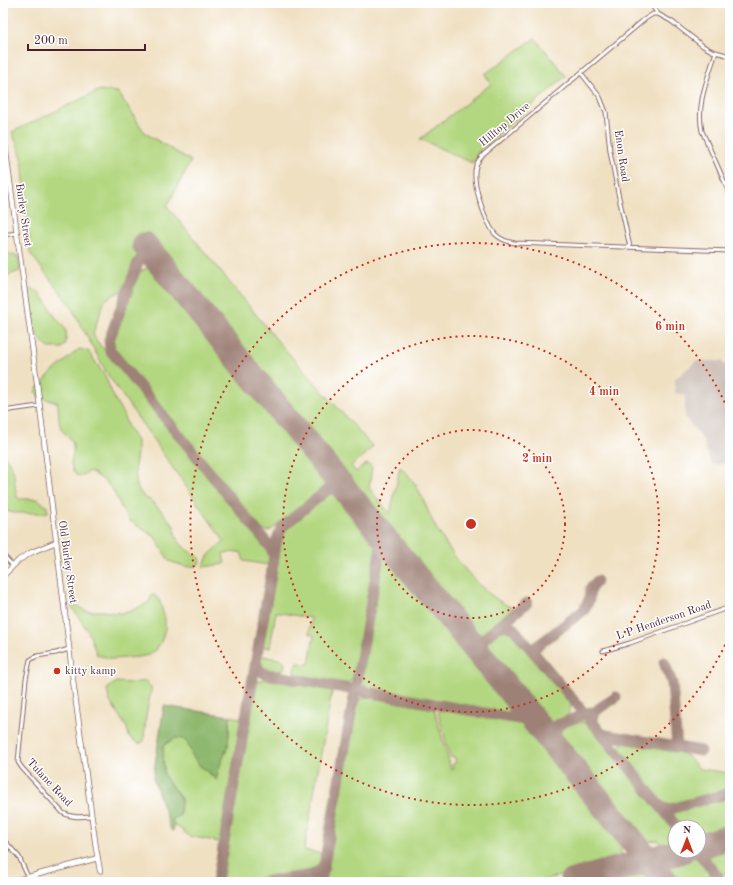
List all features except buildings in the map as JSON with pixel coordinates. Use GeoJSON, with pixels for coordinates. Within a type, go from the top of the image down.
{"type":"FeatureCollection","features":[{"type":"Feature","properties":{"kind":"main road","name":"Burley Street"},"geometry":{"type":"LineString","coordinates":[[3,130],[20,255]]}},
{"type":"Feature","properties":{"kind":"main road","name":"Old Burley Street"},"geometry":{"type":"LineString","coordinates":[[20,255],[69,649],[91,816],[100,871]]}},
{"type":"Feature","properties":{"kind":"main road"},"geometry":{"type":"LineString","coordinates":[[3,576],[19,560],[32,552],[56,542]]}},
{"type":"Feature","properties":{"kind":"main road"},"geometry":{"type":"LineString","coordinates":[[10,882],[98,858]]}},
{"type":"Feature","properties":{"kind":"street"},"geometry":{"type":"LineString","coordinates":[[650,3],[658,14],[671,21],[703,46],[730,56]]}},
{"type":"Feature","properties":{"kind":"street","name":"Hilltop Drive"},"geometry":{"type":"LineString","coordinates":[[658,14],[650,15],[488,150],[479,160],[475,173],[484,212],[490,225],[498,236],[508,242],[526,244],[730,251]]}},
{"type":"Feature","properties":{"kind":"street"},"geometry":{"type":"LineString","coordinates":[[716,52],[701,98],[700,121],[702,131],[730,194]]}},
{"type":"Feature","properties":{"kind":"street","name":"Enon Road"},"geometry":{"type":"LineString","coordinates":[[581,73],[600,97],[606,112],[610,151],[630,247]]}},
{"type":"Feature","properties":{"kind":"street"},"geometry":{"type":"LineString","coordinates":[[3,235],[17,233]]}},
{"type":"Feature","properties":{"kind":"street"},"geometry":{"type":"LineString","coordinates":[[3,411],[39,406]]}},
{"type":"Feature","properties":{"kind":"street"},"geometry":{"type":"LineString","coordinates":[[3,555],[13,566]]}},
{"type":"Feature","properties":{"kind":"street","name":"L P Henderson Road"},"geometry":{"type":"LineString","coordinates":[[603,651],[630,643],[730,607]]}},
{"type":"Feature","properties":{"kind":"street","name":"Tulane Road"},"geometry":{"type":"LineString","coordinates":[[69,649],[37,656],[30,660],[26,679],[18,762],[63,813],[73,817],[91,816]]}},
{"type":"Feature","properties":{"kind":"street"},"geometry":{"type":"LineString","coordinates":[[3,839],[19,856],[28,877]]}},
{"type":"Feature","properties":{"kind":"shaded area"},"geometry":{"type":"Polygon","coordinates":[[[696,361],[722,361],[725,365],[730,365],[730,464],[711,464],[703,440],[685,417],[685,395],[675,393],[675,379],[696,361]]]}},
{"type":"Feature","properties":{"kind":"green space"},"geometry":{"type":"Polygon","coordinates":[[[535,38],[566,76],[479,151],[472,163],[420,139],[491,84],[485,74],[535,38]]]}},
{"type":"Feature","properties":{"kind":"green space"},"geometry":{"type":"Polygon","coordinates":[[[100,90],[118,92],[145,133],[191,161],[167,206],[281,345],[373,447],[351,466],[356,472],[366,464],[369,464],[372,467],[369,488],[390,514],[400,467],[412,479],[439,533],[457,559],[491,595],[502,603],[514,608],[484,634],[479,634],[473,631],[151,240],[138,252],[124,289],[105,300],[93,333],[96,340],[269,550],[268,565],[244,561],[241,552],[223,553],[225,564],[203,567],[208,556],[224,541],[108,375],[70,305],[30,253],[22,157],[12,132],[100,90]]]}},
{"type":"Feature","properties":{"kind":"green space"},"geometry":{"type":"Polygon","coordinates":[[[5,237],[8,254],[18,256],[20,271],[3,277],[3,238],[5,237]]]}},
{"type":"Feature","properties":{"kind":"green space"},"geometry":{"type":"Polygon","coordinates":[[[147,268],[153,270],[324,478],[324,485],[321,489],[271,530],[261,530],[113,349],[112,343],[138,273],[147,268]]]}},
{"type":"Feature","properties":{"kind":"green space"},"geometry":{"type":"Polygon","coordinates":[[[30,288],[43,296],[54,315],[65,328],[65,345],[62,348],[49,348],[38,336],[32,322],[29,298],[30,288]]]}},
{"type":"Feature","properties":{"kind":"green space"},"geometry":{"type":"Polygon","coordinates":[[[79,349],[88,351],[105,376],[128,427],[137,441],[135,466],[138,489],[144,497],[150,500],[162,511],[174,526],[176,537],[180,543],[188,551],[199,557],[200,563],[196,566],[187,567],[169,561],[155,537],[130,521],[123,511],[113,490],[105,481],[90,471],[81,476],[76,475],[73,470],[71,463],[73,445],[60,427],[57,402],[42,398],[35,392],[49,375],[79,349]]]}},
{"type":"Feature","properties":{"kind":"green space"},"geometry":{"type":"Polygon","coordinates":[[[3,454],[13,470],[17,497],[20,499],[38,499],[47,507],[48,512],[13,513],[3,510],[3,454]]]}},
{"type":"Feature","properties":{"kind":"green space"},"geometry":{"type":"Polygon","coordinates":[[[331,494],[338,496],[376,541],[377,545],[354,677],[351,681],[345,684],[300,676],[294,672],[295,666],[298,663],[309,664],[314,635],[309,634],[311,618],[276,612],[270,648],[265,647],[262,644],[283,536],[289,526],[331,494]]]}},
{"type":"Feature","properties":{"kind":"green space"},"geometry":{"type":"Polygon","coordinates":[[[385,556],[388,557],[510,706],[510,710],[505,713],[367,688],[363,684],[360,676],[381,559],[385,556]]]}},
{"type":"Feature","properties":{"kind":"green space"},"geometry":{"type":"Polygon","coordinates":[[[153,594],[159,599],[165,619],[165,629],[161,642],[156,650],[148,655],[139,657],[113,659],[97,655],[88,631],[71,606],[75,604],[85,611],[104,611],[115,613],[129,612],[148,603],[153,594]]]}},
{"type":"Feature","properties":{"kind":"green space"},"geometry":{"type":"Polygon","coordinates":[[[506,630],[514,633],[571,703],[567,717],[560,722],[551,723],[546,721],[488,651],[487,641],[497,632],[506,630]]]}},
{"type":"Feature","properties":{"kind":"green space"},"geometry":{"type":"Polygon","coordinates":[[[263,656],[282,660],[285,664],[284,669],[277,672],[263,668],[259,661],[263,656]]]}},
{"type":"Feature","properties":{"kind":"green space"},"geometry":{"type":"Polygon","coordinates":[[[265,679],[332,691],[304,850],[322,854],[321,860],[316,869],[309,872],[244,882],[221,882],[256,683],[265,679]]]}},
{"type":"Feature","properties":{"kind":"green space"},"geometry":{"type":"Polygon","coordinates":[[[146,681],[151,687],[151,691],[146,716],[144,740],[139,744],[129,737],[127,728],[109,700],[107,689],[116,682],[130,683],[146,681]]]}},
{"type":"Feature","properties":{"kind":"green space"},"geometry":{"type":"Polygon","coordinates":[[[366,697],[434,709],[451,769],[453,768],[452,765],[456,762],[455,758],[450,757],[438,712],[439,710],[521,724],[528,727],[623,843],[623,848],[620,851],[626,857],[538,882],[324,882],[355,705],[360,699],[366,697]]]}},
{"type":"Feature","properties":{"kind":"green space"},"geometry":{"type":"Polygon","coordinates":[[[164,706],[230,716],[228,746],[220,765],[216,780],[210,773],[199,765],[184,739],[175,738],[163,746],[164,774],[181,799],[180,815],[172,820],[174,826],[173,831],[171,830],[153,778],[164,706]]]}},
{"type":"Feature","properties":{"kind":"green space"},"geometry":{"type":"Polygon","coordinates":[[[230,716],[241,718],[220,842],[189,836],[173,824],[172,820],[180,815],[181,799],[164,774],[163,746],[174,738],[184,739],[199,765],[216,780],[220,765],[228,746],[230,716]]]}},
{"type":"Feature","properties":{"kind":"green space"},"geometry":{"type":"Polygon","coordinates":[[[574,722],[582,722],[589,725],[667,819],[667,846],[663,847],[658,840],[644,840],[562,740],[561,733],[565,727],[574,722]]]}},
{"type":"Feature","properties":{"kind":"green space"},"geometry":{"type":"Polygon","coordinates":[[[623,743],[681,753],[687,756],[700,769],[730,773],[730,790],[680,804],[666,804],[657,797],[619,751],[618,747],[623,743]]]}},
{"type":"Feature","properties":{"kind":"green space"},"geometry":{"type":"Polygon","coordinates":[[[730,796],[730,828],[707,835],[707,819],[675,819],[674,814],[678,811],[730,796]]]}},
{"type":"Feature","properties":{"kind":"green space"},"geometry":{"type":"Polygon","coordinates":[[[730,847],[730,874],[719,873],[709,861],[708,856],[712,852],[730,847]]]}},
{"type":"Feature","properties":{"kind":"green space"},"geometry":{"type":"Polygon","coordinates":[[[685,859],[698,859],[718,882],[678,882],[667,867],[671,863],[685,859]]]}},
{"type":"Feature","properties":{"kind":"green space"},"geometry":{"type":"Polygon","coordinates":[[[645,872],[650,875],[655,882],[606,882],[645,872]]]}},
{"type":"Feature","properties":{"kind":"taxiway"},"geometry":{"type":"LineString","coordinates":[[155,259],[144,257],[138,263],[109,340],[110,350],[271,548],[274,558],[217,882]]}},
{"type":"Feature","properties":{"kind":"taxiway"},"geometry":{"type":"LineString","coordinates":[[274,555],[276,542],[282,527],[338,481]]}},
{"type":"Feature","properties":{"kind":"taxiway"},"geometry":{"type":"LineString","coordinates":[[321,882],[383,535]]}},
{"type":"Feature","properties":{"kind":"taxiway"},"geometry":{"type":"LineString","coordinates":[[532,650],[584,610],[589,600],[590,589],[597,581]]}},
{"type":"Feature","properties":{"kind":"taxiway"},"geometry":{"type":"LineString","coordinates":[[469,641],[476,643],[481,641],[527,603]]}},
{"type":"Feature","properties":{"kind":"taxiway"},"geometry":{"type":"LineString","coordinates":[[498,627],[507,625],[514,629],[595,726]]}},
{"type":"Feature","properties":{"kind":"taxiway"},"geometry":{"type":"LineString","coordinates":[[256,661],[259,670],[266,674],[530,721],[539,726]]}},
{"type":"Feature","properties":{"kind":"taxiway"},"geometry":{"type":"LineString","coordinates":[[664,662],[672,683],[677,747]]}},
{"type":"Feature","properties":{"kind":"taxiway"},"geometry":{"type":"LineString","coordinates":[[616,697],[596,711],[593,719],[594,724],[671,819]]}},
{"type":"Feature","properties":{"kind":"taxiway"},"geometry":{"type":"LineString","coordinates":[[513,718],[518,716],[521,712],[520,703]]}},
{"type":"Feature","properties":{"kind":"taxiway"},"geometry":{"type":"LineString","coordinates":[[537,724],[546,728],[552,727],[590,712]]}},
{"type":"Feature","properties":{"kind":"taxiway"},"geometry":{"type":"LineString","coordinates":[[554,744],[553,733],[559,724]]}},
{"type":"Feature","properties":{"kind":"taxiway"},"geometry":{"type":"LineString","coordinates":[[599,732],[606,735],[701,751]]}},
{"type":"Feature","properties":{"kind":"taxiway"},"geometry":{"type":"LineString","coordinates":[[660,806],[670,809],[730,793]]}},
{"type":"Feature","properties":{"kind":"taxiway"},"geometry":{"type":"LineString","coordinates":[[703,859],[722,882]]}},
{"type":"Feature","properties":{"kind":"taxiway"},"geometry":{"type":"LineString","coordinates":[[264,882],[312,875],[320,870],[324,864]]}},
{"type":"Feature","properties":{"kind":"runway"},"geometry":{"type":"LineString","coordinates":[[145,245],[666,882]]}},
{"type":"Feature","properties":{"kind":"runway"},"geometry":{"type":"LineString","coordinates":[[707,844],[730,837]]}},
{"type":"Feature","properties":{"kind":"runway"},"geometry":{"type":"LineString","coordinates":[[572,882],[667,855]]}},
{"type":"Feature","properties":{"kind":"place","name":"kitty kamp"},"geometry":{"type":"Point","coordinates":[57,671]}}]}
